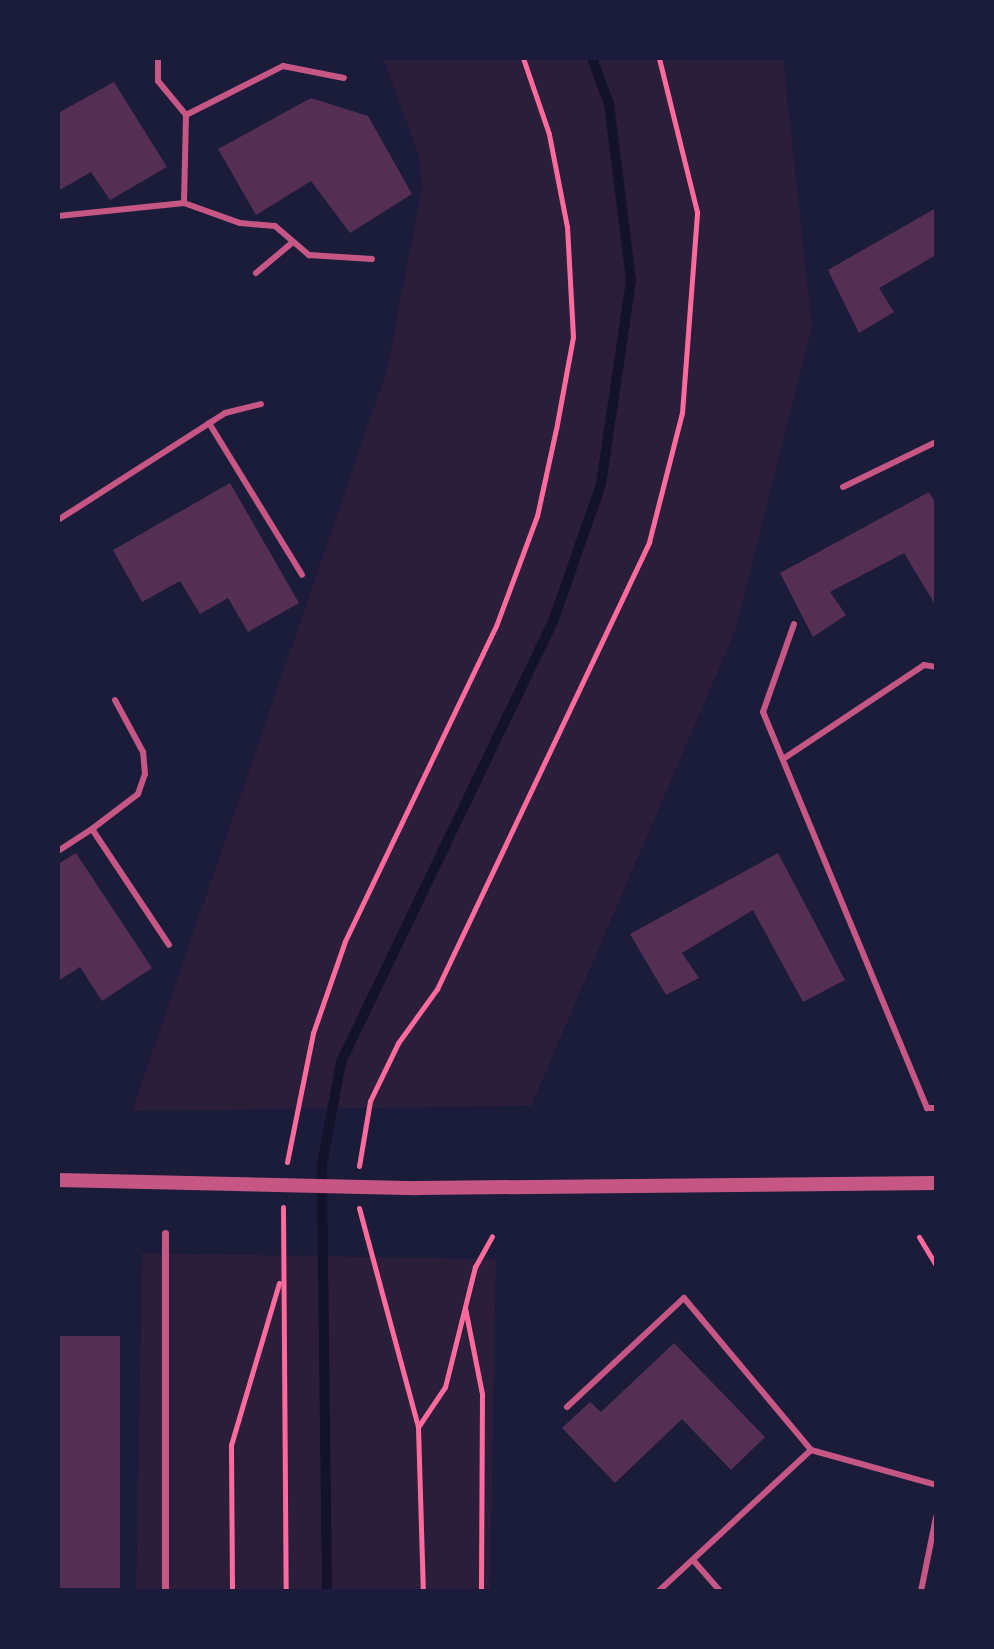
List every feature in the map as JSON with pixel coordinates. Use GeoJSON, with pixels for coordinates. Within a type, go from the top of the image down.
{"type":"FeatureCollection","features":[{"type":"Feature","properties":{"kind":"street"},"geometry":{"type":"LineString","coordinates":[[58,1180],[239,1187],[417,1188],[936,1183]]}},
{"type":"Feature","properties":{"kind":"street"},"geometry":{"type":"LineString","coordinates":[[165,1233],[165,1591]]}},
{"type":"Feature","properties":{"kind":"lane"},"geometry":{"type":"LineString","coordinates":[[158,58],[158,81],[186,115],[184,203]]}},
{"type":"Feature","properties":{"kind":"lane"},"geometry":{"type":"LineString","coordinates":[[186,115],[283,66],[344,78]]}},
{"type":"Feature","properties":{"kind":"lane"},"geometry":{"type":"LineString","coordinates":[[58,216],[184,203],[240,223],[275,226],[309,255],[372,259]]}},
{"type":"Feature","properties":{"kind":"lane"},"geometry":{"type":"LineString","coordinates":[[256,273],[293,242]]}},
{"type":"Feature","properties":{"kind":"lane"},"geometry":{"type":"LineString","coordinates":[[58,520],[225,413],[261,404]]}},
{"type":"Feature","properties":{"kind":"lane"},"geometry":{"type":"LineString","coordinates":[[209,423],[302,575]]}},
{"type":"Feature","properties":{"kind":"lane"},"geometry":{"type":"LineString","coordinates":[[843,487],[936,442]]}},
{"type":"Feature","properties":{"kind":"lane"},"geometry":{"type":"LineString","coordinates":[[794,624],[763,712],[786,757],[927,1108],[936,1108]]}},
{"type":"Feature","properties":{"kind":"lane"},"geometry":{"type":"LineString","coordinates":[[786,757],[924,665],[936,667]]}},
{"type":"Feature","properties":{"kind":"lane"},"geometry":{"type":"LineString","coordinates":[[58,851],[138,794],[145,774],[143,752],[115,700]]}},
{"type":"Feature","properties":{"kind":"lane"},"geometry":{"type":"LineString","coordinates":[[92,829],[169,945]]}},
{"type":"Feature","properties":{"kind":"lane"},"geometry":{"type":"LineString","coordinates":[[567,1407],[684,1298],[811,1450],[936,1485]]}},
{"type":"Feature","properties":{"kind":"lane"},"geometry":{"type":"LineString","coordinates":[[659,1591],[811,1450]]}},
{"type":"Feature","properties":{"kind":"lane"},"geometry":{"type":"LineString","coordinates":[[921,1591],[936,1517]]}},
{"type":"Feature","properties":{"kind":"lane"},"geometry":{"type":"LineString","coordinates":[[693,1560],[720,1591]]}},
{"type":"Feature","properties":{"kind":"path"},"geometry":{"type":"LineString","coordinates":[[283,1177],[313,1033],[345,941],[496,626],[537,516],[557,424],[573,337],[567,227],[549,134],[523,58]]}},
{"type":"Feature","properties":{"kind":"path"},"geometry":{"type":"LineString","coordinates":[[359,1181],[370,1101],[398,1043],[437,989],[649,542],[682,413],[697,212],[659,58]]}},
{"type":"Feature","properties":{"kind":"path"},"geometry":{"type":"LineString","coordinates":[[283,1191],[281,1276],[286,1591]]}},
{"type":"Feature","properties":{"kind":"path"},"geometry":{"type":"LineString","coordinates":[[359,1194],[360,1221],[418,1427],[423,1591]]}},
{"type":"Feature","properties":{"kind":"path"},"geometry":{"type":"LineString","coordinates":[[418,1427],[445,1387],[475,1267],[492,1236]]}},
{"type":"Feature","properties":{"kind":"path"},"geometry":{"type":"LineString","coordinates":[[919,1237],[936,1265]]}},
{"type":"Feature","properties":{"kind":"path"},"geometry":{"type":"LineString","coordinates":[[232,1591],[231,1445],[281,1276]]}},
{"type":"Feature","properties":{"kind":"path"},"geometry":{"type":"LineString","coordinates":[[465,1308],[482,1394],[481,1591]]}},
{"type":"Feature","properties":{"kind":"shaded area"},"geometry":{"type":"Polygon","coordinates":[[[383,58],[783,58],[812,327],[735,631],[531,1106],[132,1111],[387,370],[422,188],[418,153],[383,58]]]}},
{"type":"Feature","properties":{"kind":"shaded area"},"geometry":{"type":"Polygon","coordinates":[[[142,1253],[496,1259],[490,1591],[136,1591],[142,1253]]]}},
{"type":"Feature","properties":{"kind":"building"},"geometry":{"type":"Polygon","coordinates":[[[114,82],[167,167],[110,200],[91,172],[58,191],[58,113],[114,82]]]}},
{"type":"Feature","properties":{"kind":"building"},"geometry":{"type":"Polygon","coordinates":[[[311,98],[368,116],[412,194],[350,233],[311,181],[256,215],[218,149],[311,98]]]}},
{"type":"Feature","properties":{"kind":"building"},"geometry":{"type":"Polygon","coordinates":[[[936,208],[936,255],[879,288],[894,312],[859,333],[828,270],[936,208]]]}},
{"type":"Feature","properties":{"kind":"building"},"geometry":{"type":"Polygon","coordinates":[[[230,483],[299,603],[248,632],[228,598],[200,614],[180,581],[142,602],[113,550],[230,483]]]}},
{"type":"Feature","properties":{"kind":"building"},"geometry":{"type":"Polygon","coordinates":[[[929,492],[936,504],[936,606],[904,553],[830,592],[846,615],[813,637],[780,573],[929,492]]]}},
{"type":"Feature","properties":{"kind":"building"},"geometry":{"type":"Polygon","coordinates":[[[76,853],[152,968],[102,1001],[80,967],[58,981],[58,864],[76,853]]]}},
{"type":"Feature","properties":{"kind":"building"},"geometry":{"type":"Polygon","coordinates":[[[778,853],[845,980],[803,1002],[753,910],[682,953],[699,978],[666,995],[630,934],[778,853]]]}},
{"type":"Feature","properties":{"kind":"building"},"geometry":{"type":"Polygon","coordinates":[[[58,1336],[120,1336],[120,1588],[58,1588],[58,1336]]]}},
{"type":"Feature","properties":{"kind":"building"},"geometry":{"type":"Polygon","coordinates":[[[674,1343],[765,1437],[731,1470],[682,1419],[615,1483],[562,1428],[590,1402],[601,1412],[674,1343]]]}},
{"type":"Feature","properties":{"kind":"waterway"},"geometry":{"type":"LineString","coordinates":[[327,1591],[322,1164],[341,1062],[553,622],[601,484],[631,280],[609,104],[592,58]]}}]}
